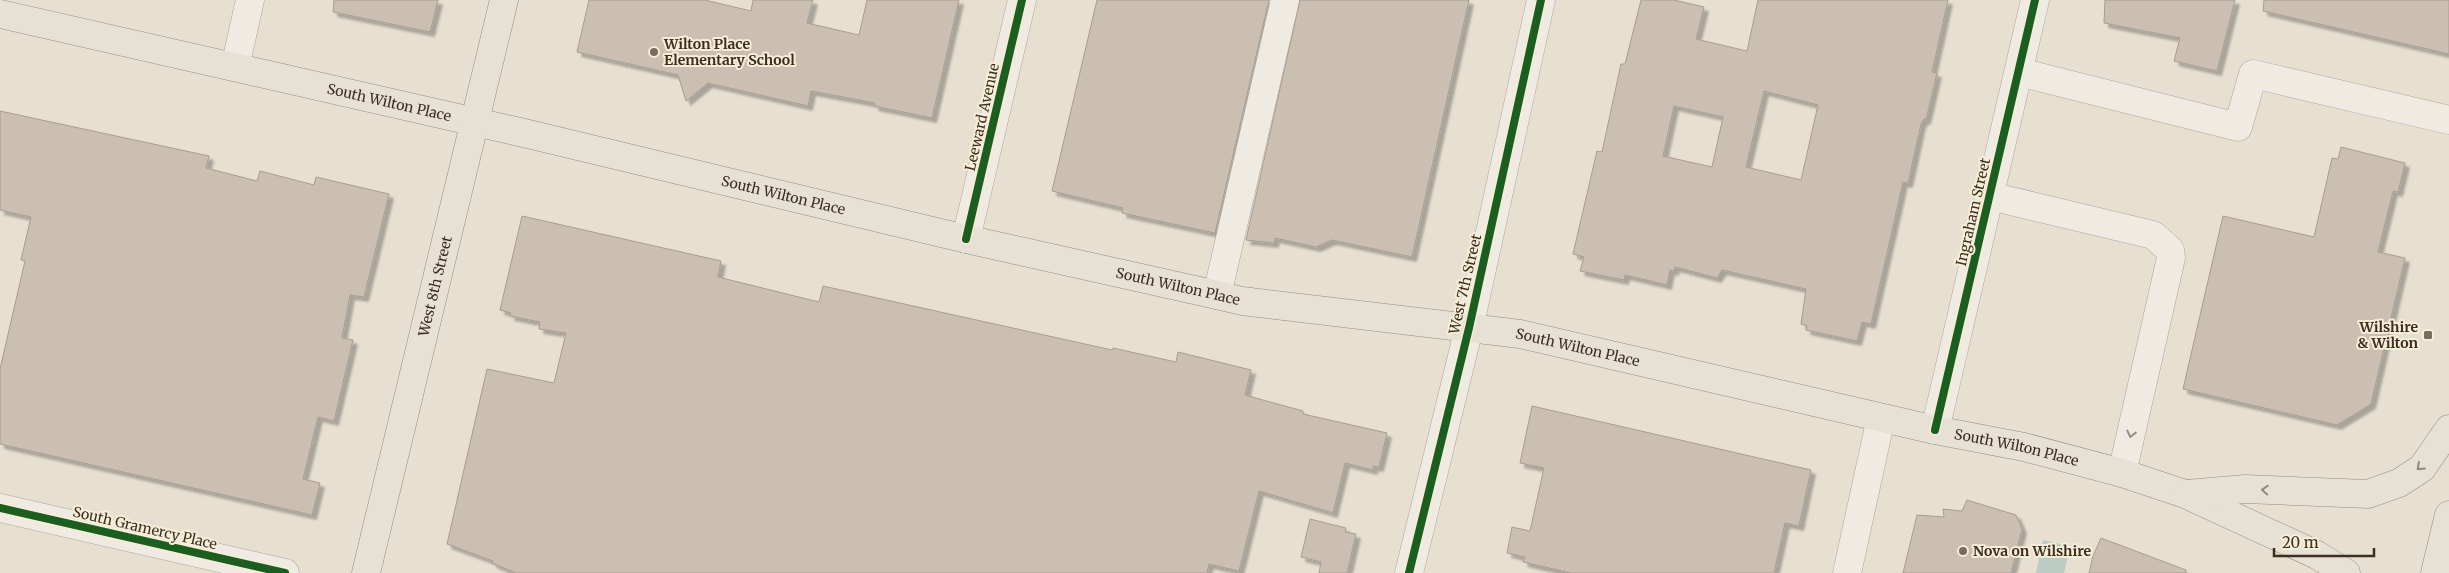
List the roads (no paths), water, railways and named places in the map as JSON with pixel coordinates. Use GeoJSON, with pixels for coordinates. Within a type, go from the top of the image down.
{"type":"FeatureCollection","features":[{"type":"Feature","properties":{"kind":"main road","name":"West 8th Street"},"geometry":{"type":"LineString","coordinates":[[366,573],[504,0]]}},
{"type":"Feature","properties":{"kind":"main road","name":"South Wilton Place"},"geometry":{"type":"LineString","coordinates":[[0,14],[475,122],[966,239],[1242,301],[1520,334],[1881,418],[2024,447],[2122,473],[2185,494],[2317,555],[2346,573]]}},
{"type":"Feature","properties":{"kind":"main road"},"geometry":{"type":"LineString","coordinates":[[2185,494],[2245,489],[2368,494],[2399,483],[2422,468],[2449,429]]}},
{"type":"Feature","properties":{"kind":"main road"},"geometry":{"type":"LineString","coordinates":[[2434,573],[2449,515]]}},
{"type":"Feature","properties":{"kind":"street"},"geometry":{"type":"LineString","coordinates":[[235,67],[250,0]]}},
{"type":"Feature","properties":{"kind":"street","name":"Leeward Avenue"},"geometry":{"type":"LineString","coordinates":[[966,239],[1022,0]]}},
{"type":"Feature","properties":{"kind":"street"},"geometry":{"type":"LineString","coordinates":[[1217,295],[1285,0]]}},
{"type":"Feature","properties":{"kind":"street","name":"West 7th Street"},"geometry":{"type":"LineString","coordinates":[[1409,573],[1469,328],[1541,0]]}},
{"type":"Feature","properties":{"kind":"street","name":"Ingraham Street"},"geometry":{"type":"LineString","coordinates":[[1935,430],[2035,0]]}},
{"type":"Feature","properties":{"kind":"street"},"geometry":{"type":"LineString","coordinates":[[2019,72],[2238,126],[2254,74],[2449,120]]}},
{"type":"Feature","properties":{"kind":"street"},"geometry":{"type":"LineString","coordinates":[[1990,196],[2153,235],[2170,250],[2171,258],[2122,473]]}},
{"type":"Feature","properties":{"kind":"street"},"geometry":{"type":"LineString","coordinates":[[1847,573],[1881,418]]}},
{"type":"Feature","properties":{"kind":"street","name":"South Gramercy Place"},"geometry":{"type":"LineString","coordinates":[[0,508],[285,573]]}},
{"type":"Feature","properties":{"kind":"place","name":"Wilton Place Elementary School"},"geometry":{"type":"Point","coordinates":[654,52]}},
{"type":"Feature","properties":{"kind":"place","name":"Wilshire & Wilton"},"geometry":{"type":"Point","coordinates":[2428,335]}},
{"type":"Feature","properties":{"kind":"place","name":"Nova on Wilshire"},"geometry":{"type":"Point","coordinates":[1963,551]}}]}
